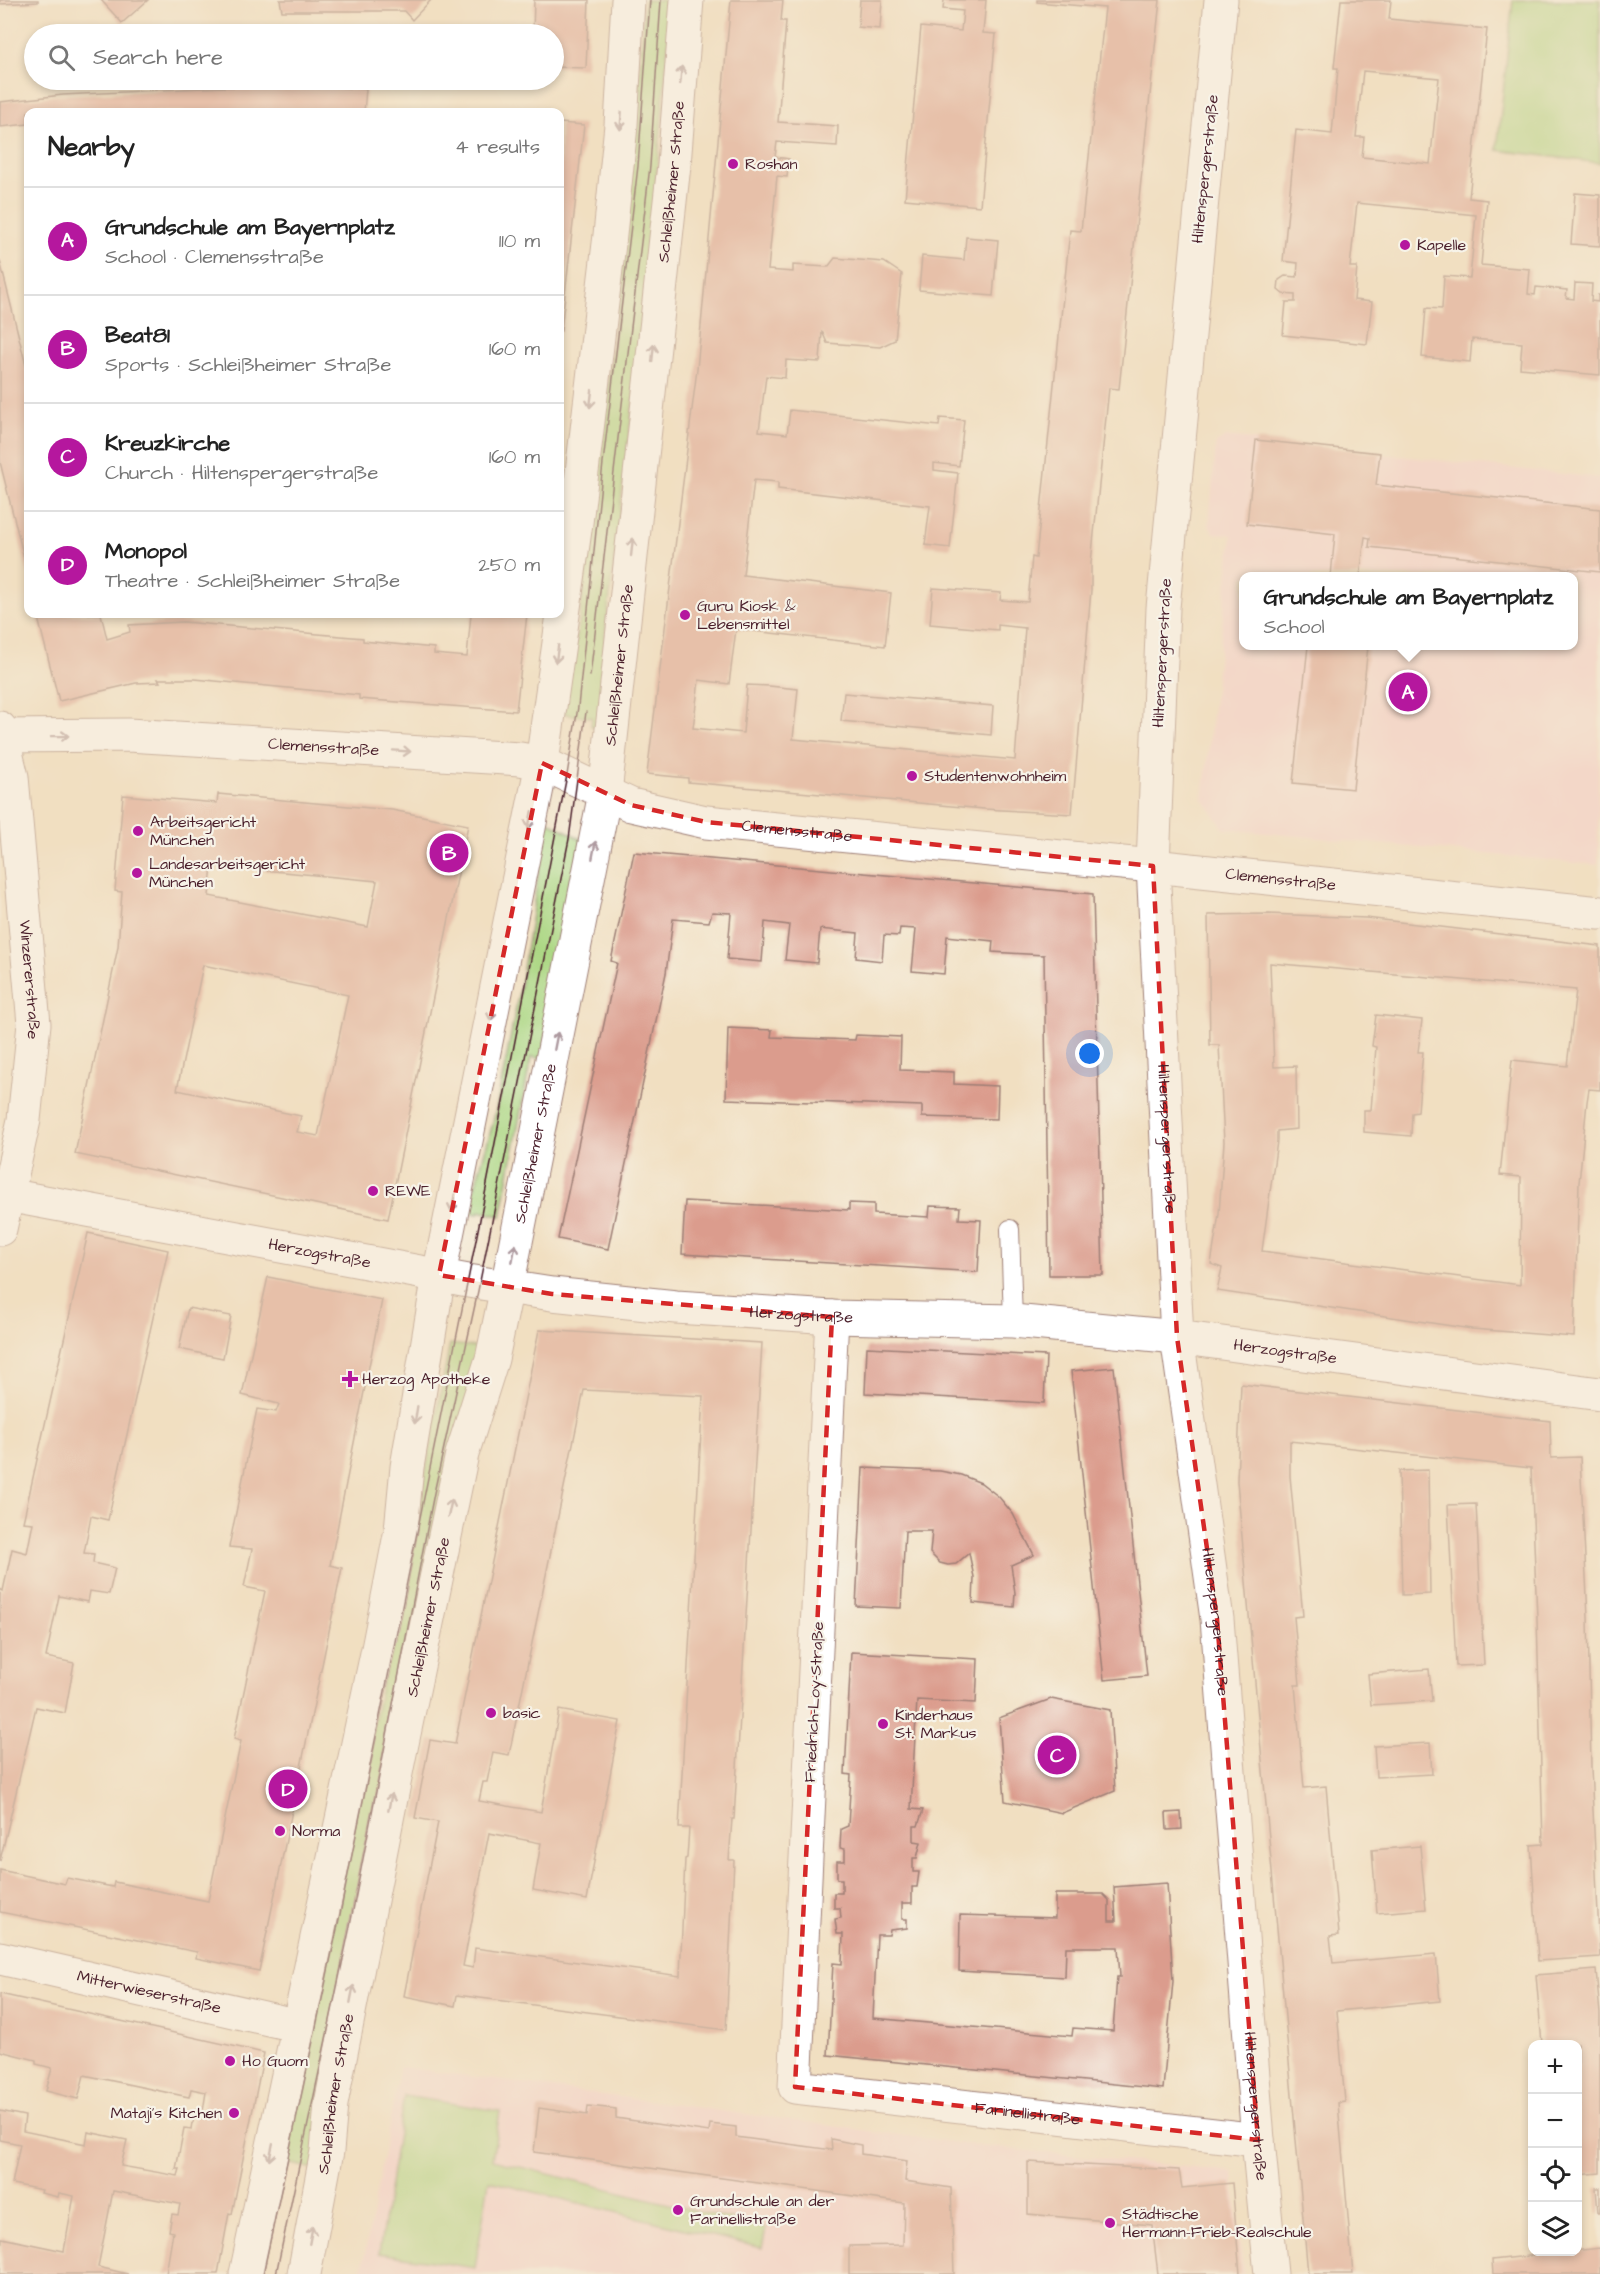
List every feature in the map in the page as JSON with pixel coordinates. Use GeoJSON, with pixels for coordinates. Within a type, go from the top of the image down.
{"type":"FeatureCollection","features":[{"type":"Feature","properties":{"kind":"street"},"geometry":{"type":"LineString","coordinates":[[564,608],[610,235],[621,124],[628,0]]}},
{"type":"Feature","properties":{"kind":"street","name":"Schleißheimer Straße"},"geometry":{"type":"LineString","coordinates":[[304,2274],[327,2151],[331,2104],[438,1567],[462,1454],[492,1359],[606,793],[674,165],[687,0]]}},
{"type":"Feature","properties":{"kind":"street","name":"Hiltenspergerstraße"},"geometry":{"type":"LineString","coordinates":[[1221,0],[1163,608],[1153,866],[1178,1337],[1217,1619],[1258,2140],[1271,2274]]}},
{"type":"Feature","properties":{"kind":"street"},"geometry":{"type":"LineString","coordinates":[[246,2274],[401,1530],[407,1467],[439,1275],[542,763],[563,618]]}},
{"type":"Feature","properties":{"kind":"street","name":"Clemensstraße"},"geometry":{"type":"LineString","coordinates":[[1,734],[128,735],[520,759],[542,763],[631,805],[737,826],[1153,866],[1600,914]]}},
{"type":"Feature","properties":{"kind":"street","name":"Winzererstraße"},"geometry":{"type":"LineString","coordinates":[[0,1229],[24,1120],[34,1024],[12,777],[1,734]]}},
{"type":"Feature","properties":{"kind":"street","name":"Herzogstraße"},"geometry":{"type":"LineString","coordinates":[[7,1195],[552,1294],[676,1307],[832,1317],[1013,1321],[1178,1337],[1600,1394]]}},
{"type":"Feature","properties":{"kind":"street","name":"Friedrich-Loy-Straße"},"geometry":{"type":"LineString","coordinates":[[795,2088],[832,1317]]}},
{"type":"Feature","properties":{"kind":"street","name":"Mitterwieserstraße"},"geometry":{"type":"LineString","coordinates":[[0,1958],[299,2026]]}},
{"type":"Feature","properties":{"kind":"street","name":"Farinellistraße"},"geometry":{"type":"LineString","coordinates":[[795,2088],[1258,2140]]}},
{"type":"Feature","properties":{"kind":"lane"},"geometry":{"type":"LineString","coordinates":[[1010,1229],[1013,1321]]}},
{"type":"Feature","properties":{"kind":"highlighted area"},"geometry":{"type":"Polygon","coordinates":[[[542,763],[631,805],[706,822],[1153,866],[1177,1337],[1217,1619],[1258,2140],[795,2087],[832,1317],[552,1294],[439,1275],[542,763]]]}},
{"type":"Feature","properties":{"kind":"shaded area"},"geometry":{"type":"Polygon","coordinates":[[[1226,437],[1600,478],[1598,865],[1224,829],[1203,799],[1232,535],[1214,533],[1209,525],[1216,443],[1226,437]]]}},
{"type":"Feature","properties":{"kind":"shaded area","name":"Grundschule an der Farinellistraße"},"geometry":{"type":"Polygon","coordinates":[[[400,2067],[979,2146],[1233,2172],[1243,2274],[361,2274],[400,2067]]]}},
{"type":"Feature","properties":{"kind":"green space"},"geometry":{"type":"Polygon","coordinates":[[[645,0],[672,0],[648,276],[605,636],[600,730],[591,726],[592,717],[562,712],[579,624],[615,328],[636,122],[645,0]]]}},
{"type":"Feature","properties":{"kind":"green space"},"geometry":{"type":"Polygon","coordinates":[[[1513,0],[1600,0],[1600,163],[1497,150],[1513,0]]]}},
{"type":"Feature","properties":{"kind":"green space"},"geometry":{"type":"Polygon","coordinates":[[[546,820],[584,841],[542,1059],[531,1057],[501,1216],[479,1211],[478,1214],[469,1212],[504,1070],[536,892],[546,820]]]}},
{"type":"Feature","properties":{"kind":"green space"},"geometry":{"type":"Polygon","coordinates":[[[450,1344],[482,1348],[315,2169],[281,2162],[418,1511],[450,1344]]]}},
{"type":"Feature","properties":{"kind":"green space"},"geometry":{"type":"Polygon","coordinates":[[[404,2096],[500,2111],[492,2160],[766,2228],[762,2248],[489,2181],[475,2268],[379,2253],[404,2096]]]}},
{"type":"Feature","properties":{"kind":"building"},"geometry":{"type":"Polygon","coordinates":[[[0,0],[38,0],[38,2],[0,4],[0,0]]]}},
{"type":"Feature","properties":{"kind":"building"},"geometry":{"type":"Polygon","coordinates":[[[101,0],[148,0],[122,23],[101,0]]]}},
{"type":"Feature","properties":{"kind":"building"},"geometry":{"type":"Polygon","coordinates":[[[280,0],[431,0],[412,20],[404,11],[282,11],[280,0]]]}},
{"type":"Feature","properties":{"kind":"building"},"geometry":{"type":"Polygon","coordinates":[[[534,0],[589,0],[586,68],[564,67],[564,24],[533,24],[534,0]]]}},
{"type":"Feature","properties":{"kind":"building"},"geometry":{"type":"Polygon","coordinates":[[[731,0],[783,0],[781,21],[786,21],[778,122],[838,126],[837,146],[777,142],[775,157],[789,159],[787,177],[777,176],[768,270],[793,272],[793,265],[828,267],[835,258],[884,262],[902,274],[895,340],[880,347],[827,343],[822,331],[820,362],[786,360],[785,378],[766,376],[759,431],[787,434],[790,410],[939,426],[940,418],[964,420],[959,466],[934,463],[934,470],[958,473],[950,548],[925,545],[930,506],[778,489],[778,482],[754,480],[743,575],[891,593],[885,646],[736,629],[729,684],[699,680],[693,728],[743,733],[747,685],[769,686],[798,689],[793,739],[1015,760],[1025,628],[998,625],[998,630],[930,624],[933,588],[1001,593],[1000,600],[1028,602],[1032,557],[1036,558],[1070,230],[1081,231],[1105,8],[1037,2],[1037,0],[1160,0],[1119,389],[1109,388],[1091,563],[1091,590],[1072,814],[984,809],[688,782],[688,778],[647,774],[697,369],[731,0]]]}},
{"type":"Feature","properties":{"kind":"building"},"geometry":{"type":"Polygon","coordinates":[[[860,0],[882,0],[880,29],[858,27],[860,0]]]}},
{"type":"Feature","properties":{"kind":"building"},"geometry":{"type":"Polygon","coordinates":[[[944,0],[986,0],[983,33],[996,34],[980,206],[905,199],[921,27],[961,31],[963,11],[943,9],[944,0]]]}},
{"type":"Feature","properties":{"kind":"building"},"geometry":{"type":"Polygon","coordinates":[[[1341,0],[1391,0],[1389,19],[1487,29],[1469,198],[1487,200],[1481,265],[1530,269],[1528,294],[1535,295],[1536,287],[1567,290],[1566,298],[1574,299],[1575,283],[1592,284],[1591,301],[1598,302],[1598,295],[1600,295],[1600,375],[1520,368],[1522,343],[1472,339],[1470,362],[1422,357],[1426,308],[1442,309],[1444,276],[1470,278],[1476,215],[1357,203],[1350,267],[1357,267],[1354,300],[1372,302],[1367,344],[1283,335],[1286,302],[1295,302],[1295,295],[1283,294],[1278,290],[1279,280],[1285,276],[1297,277],[1298,263],[1283,261],[1296,130],[1332,134],[1338,68],[1334,68],[1341,0]],[[1363,71],[1356,137],[1364,137],[1362,157],[1430,164],[1439,78],[1363,71]]]}},
{"type":"Feature","properties":{"kind":"building"},"geometry":{"type":"Polygon","coordinates":[[[164,90],[366,90],[364,108],[24,108],[24,124],[0,127],[0,102],[63,95],[164,90]]]}},
{"type":"Feature","properties":{"kind":"building"},"geometry":{"type":"Polygon","coordinates":[[[564,123],[584,125],[564,304],[564,123]]]}},
{"type":"Feature","properties":{"kind":"building"},"geometry":{"type":"Polygon","coordinates":[[[1575,193],[1600,195],[1600,246],[1571,244],[1575,193]]]}},
{"type":"Feature","properties":{"kind":"building"},"geometry":{"type":"Polygon","coordinates":[[[966,237],[998,240],[993,296],[919,290],[922,256],[964,260],[966,237]]]}},
{"type":"Feature","properties":{"kind":"building"},"geometry":{"type":"Polygon","coordinates":[[[0,261],[24,358],[24,558],[0,462],[0,261]]]}},
{"type":"Feature","properties":{"kind":"building"},"geometry":{"type":"Polygon","coordinates":[[[1256,440],[1380,453],[1376,485],[1600,509],[1600,572],[1369,547],[1370,538],[1365,537],[1361,572],[1331,572],[1335,534],[1247,524],[1256,440]]]}},
{"type":"Feature","properties":{"kind":"building"},"geometry":{"type":"Polygon","coordinates":[[[38,618],[102,618],[107,639],[130,632],[129,625],[183,622],[363,638],[363,641],[434,648],[434,654],[467,657],[471,618],[527,618],[516,711],[359,699],[359,695],[195,679],[158,679],[160,682],[136,683],[59,701],[38,618]]]}},
{"type":"Feature","properties":{"kind":"building"},"geometry":{"type":"Polygon","coordinates":[[[1308,650],[1368,650],[1353,789],[1293,783],[1308,650]]]}},
{"type":"Feature","properties":{"kind":"building"},"geometry":{"type":"Polygon","coordinates":[[[844,693],[993,706],[991,735],[841,721],[844,693]]]}},
{"type":"Feature","properties":{"kind":"building"},"geometry":{"type":"Polygon","coordinates":[[[218,794],[392,810],[468,825],[388,1219],[75,1154],[118,947],[122,892],[115,891],[123,795],[217,803],[218,794]],[[212,865],[209,896],[368,927],[377,881],[212,865]],[[203,965],[177,1090],[301,1116],[297,1132],[318,1136],[348,995],[203,965]]]}},
{"type":"Feature","properties":{"kind":"building"},"geometry":{"type":"Polygon","coordinates":[[[634,852],[1093,894],[1103,1275],[1049,1275],[1044,955],[992,952],[993,941],[947,936],[944,974],[912,971],[916,929],[900,928],[899,936],[884,935],[882,961],[856,958],[858,933],[820,929],[817,963],[785,960],[789,925],[765,922],[762,962],[727,959],[731,913],[712,912],[709,922],[673,919],[666,973],[608,1249],[558,1239],[617,963],[611,961],[634,852]]]}},
{"type":"Feature","properties":{"kind":"building"},"geometry":{"type":"Polygon","coordinates":[[[1269,914],[1366,918],[1600,946],[1600,1090],[1589,1089],[1587,1102],[1579,1183],[1574,1337],[1472,1329],[1217,1291],[1222,1268],[1211,1264],[1219,1214],[1224,1142],[1219,1045],[1210,1045],[1208,915],[1269,914]],[[1270,963],[1274,1067],[1296,1066],[1297,1129],[1277,1131],[1262,1251],[1520,1285],[1521,1177],[1500,1175],[1512,1060],[1567,1066],[1576,990],[1270,963]]]}},
{"type":"Feature","properties":{"kind":"building"},"geometry":{"type":"Polygon","coordinates":[[[1376,1015],[1422,1020],[1418,1052],[1423,1052],[1418,1112],[1412,1113],[1411,1136],[1364,1132],[1364,1110],[1371,1110],[1376,1047],[1372,1046],[1376,1015]]]}},
{"type":"Feature","properties":{"kind":"building"},"geometry":{"type":"Polygon","coordinates":[[[728,1028],[772,1030],[771,1037],[855,1040],[856,1035],[901,1037],[900,1070],[954,1072],[954,1084],[998,1086],[997,1119],[922,1117],[922,1106],[726,1099],[728,1028]]]}},
{"type":"Feature","properties":{"kind":"building"},"geometry":{"type":"Polygon","coordinates":[[[685,1201],[849,1210],[849,1203],[874,1204],[874,1214],[929,1217],[930,1206],[960,1207],[959,1219],[981,1220],[978,1272],[682,1254],[685,1201]]]}},
{"type":"Feature","properties":{"kind":"building"},"geometry":{"type":"Polygon","coordinates":[[[88,1233],[168,1250],[108,1520],[91,1516],[84,1553],[94,1554],[93,1563],[115,1568],[109,1594],[90,1591],[88,1602],[59,1596],[46,1657],[74,1663],[65,1713],[36,1707],[0,1861],[0,1589],[3,1591],[12,1549],[27,1553],[33,1523],[23,1522],[88,1233]]]}},
{"type":"Feature","properties":{"kind":"building"},"geometry":{"type":"Polygon","coordinates":[[[268,1277],[382,1300],[330,1565],[342,1568],[259,1971],[196,1958],[197,1952],[0,1912],[0,1870],[65,1884],[67,1878],[113,1887],[114,1882],[208,1901],[241,1741],[234,1739],[265,1591],[244,1587],[252,1549],[229,1547],[257,1409],[276,1412],[279,1404],[242,1395],[268,1277]]]}},
{"type":"Feature","properties":{"kind":"building"},"geometry":{"type":"Polygon","coordinates":[[[188,1308],[231,1316],[223,1358],[179,1349],[188,1308]]]}},
{"type":"Feature","properties":{"kind":"building"},"geometry":{"type":"Polygon","coordinates":[[[539,1330],[762,1343],[734,1819],[732,1819],[729,1860],[734,1860],[726,2030],[457,1995],[455,2006],[404,1996],[438,1822],[415,1818],[430,1740],[455,1744],[539,1330]],[[584,1390],[509,1755],[493,1752],[487,1782],[483,1782],[479,1801],[541,1812],[559,1710],[620,1721],[587,1900],[533,1890],[541,1843],[489,1833],[463,1966],[473,1968],[475,1948],[680,1976],[685,1859],[687,1858],[689,1828],[679,1828],[703,1396],[584,1390]]]}},
{"type":"Feature","properties":{"kind":"building"},"geometry":{"type":"Polygon","coordinates":[[[867,1347],[1046,1356],[1044,1403],[865,1393],[867,1347]]]}},
{"type":"Feature","properties":{"kind":"building"},"geometry":{"type":"Polygon","coordinates":[[[1114,1367],[1147,1676],[1104,1680],[1071,1371],[1114,1367]]]}},
{"type":"Feature","properties":{"kind":"building"},"geometry":{"type":"Polygon","coordinates":[[[1241,1384],[1550,1421],[1551,1458],[1580,1457],[1600,1957],[1538,1961],[1531,1845],[1543,1844],[1531,1468],[1290,1441],[1290,1476],[1303,1616],[1294,1617],[1300,1685],[1295,1685],[1304,1788],[1326,1786],[1339,1935],[1330,1936],[1333,1963],[1436,1954],[1440,2001],[1337,2011],[1345,2102],[1338,2103],[1353,2274],[1308,2274],[1237,1481],[1241,1384]]]}},
{"type":"Feature","properties":{"kind":"building"},"geometry":{"type":"Polygon","coordinates":[[[863,1468],[940,1471],[961,1475],[981,1483],[999,1497],[1013,1514],[1034,1555],[1011,1565],[1015,1593],[1014,1607],[973,1603],[974,1577],[969,1553],[956,1564],[940,1563],[930,1553],[932,1531],[905,1531],[901,1608],[856,1606],[863,1468]]]}},
{"type":"Feature","properties":{"kind":"building"},"geometry":{"type":"Polygon","coordinates":[[[1428,1470],[1430,1594],[1402,1595],[1399,1471],[1428,1470]]]}},
{"type":"Feature","properties":{"kind":"building"},"geometry":{"type":"Polygon","coordinates":[[[1476,1504],[1484,1665],[1456,1666],[1448,1505],[1476,1504]]]}},
{"type":"Feature","properties":{"kind":"building"},"geometry":{"type":"Polygon","coordinates":[[[851,1652],[978,1659],[976,1703],[917,1700],[911,1809],[923,1810],[918,1826],[914,1826],[914,1841],[921,1842],[917,1858],[913,1858],[913,1872],[919,1872],[917,1887],[912,1887],[912,1903],[902,1903],[902,1919],[907,1919],[907,1928],[890,1930],[889,1935],[877,1935],[873,2018],[1072,2036],[1073,2028],[1113,2031],[1117,1977],[1120,1977],[1118,1947],[1066,1947],[1065,1977],[959,1971],[960,1915],[1055,1918],[1055,1894],[1103,1894],[1109,1900],[1109,1921],[1116,1921],[1114,1887],[1167,1883],[1173,1981],[1163,2089],[828,2055],[833,1963],[842,1964],[843,1934],[837,1934],[835,1919],[841,1918],[840,1908],[834,1908],[834,1893],[842,1893],[842,1879],[837,1879],[837,1861],[845,1861],[845,1849],[840,1848],[841,1829],[848,1826],[851,1775],[845,1774],[851,1652]]]}},
{"type":"Feature","properties":{"kind":"building"},"geometry":{"type":"Polygon","coordinates":[[[1429,1669],[1432,1701],[1371,1705],[1368,1674],[1429,1669]]]}},
{"type":"Feature","properties":{"kind":"building"},"geometry":{"type":"Polygon","coordinates":[[[1051,1699],[1110,1710],[1115,1791],[1062,1813],[1005,1801],[999,1718],[1051,1699]]]}},
{"type":"Feature","properties":{"kind":"building"},"geometry":{"type":"Polygon","coordinates":[[[1430,1743],[1432,1774],[1376,1777],[1374,1746],[1430,1743]]]}},
{"type":"Feature","properties":{"kind":"building"},"geometry":{"type":"Polygon","coordinates":[[[1181,1812],[1182,1829],[1167,1830],[1166,1813],[1181,1812]]]}},
{"type":"Feature","properties":{"kind":"building"},"geometry":{"type":"Polygon","coordinates":[[[1420,1846],[1426,1909],[1377,1913],[1372,1850],[1420,1846]]]}},
{"type":"Feature","properties":{"kind":"building"},"geometry":{"type":"Polygon","coordinates":[[[1596,1970],[1600,2014],[1600,2173],[1582,2175],[1582,2040],[1542,2040],[1536,1975],[1596,1970]]]}},
{"type":"Feature","properties":{"kind":"building"},"geometry":{"type":"Polygon","coordinates":[[[0,1994],[264,2053],[218,2274],[166,2274],[173,2232],[169,2231],[172,2214],[178,2215],[180,2204],[113,2191],[98,2267],[128,2274],[0,2274],[2,2238],[64,2251],[74,2196],[59,2193],[58,2197],[41,2193],[42,2190],[12,2184],[20,2144],[0,2140],[0,2111],[25,2116],[23,2131],[86,2144],[88,2132],[127,2140],[121,2166],[178,2176],[180,2169],[176,2169],[184,2128],[192,2129],[195,2109],[203,2111],[206,2092],[191,2089],[189,2097],[84,2075],[78,2099],[46,2091],[52,2068],[36,2064],[36,2060],[0,2051],[0,1994]]]}},
{"type":"Feature","properties":{"kind":"building"},"geometry":{"type":"Polygon","coordinates":[[[588,2106],[616,2109],[616,2118],[709,2132],[710,2124],[736,2127],[736,2137],[832,2150],[831,2139],[861,2145],[861,2154],[907,2161],[905,2181],[951,2188],[954,2274],[849,2274],[849,2246],[903,2245],[904,2203],[534,2152],[539,2108],[587,2115],[588,2106]]]}},
{"type":"Feature","properties":{"kind":"building"},"geometry":{"type":"Polygon","coordinates":[[[1028,2162],[1179,2170],[1182,2188],[1232,2183],[1240,2274],[1158,2274],[1152,2225],[1028,2214],[1028,2162]]]}},
{"type":"Feature","properties":{"kind":"building"},"geometry":{"type":"Polygon","coordinates":[[[1596,2188],[1600,2188],[1600,2213],[1598,2213],[1596,2188]]]}},
{"type":"Feature","properties":{"kind":"building"},"geometry":{"type":"Polygon","coordinates":[[[1600,2248],[1600,2274],[1493,2274],[1492,2260],[1528,2256],[1582,2256],[1582,2250],[1600,2248]]]}},
{"type":"Feature","properties":{"kind":"tram line"},"geometry":{"type":"LineString","coordinates":[[263,2274],[337,1929],[567,775],[578,707],[603,463],[638,166],[650,0]]}},
{"type":"Feature","properties":{"kind":"tram line"},"geometry":{"type":"LineString","coordinates":[[590,676],[650,166],[661,0]]}},
{"type":"Feature","properties":{"kind":"tram line"},"geometry":{"type":"LineString","coordinates":[[276,2274],[349,1931],[434,1493],[478,1291],[569,839],[586,712]]}},
{"type":"Feature","properties":{"kind":"place","name":"Roshan"},"geometry":{"type":"Point","coordinates":[733,164]}},
{"type":"Feature","properties":{"kind":"place","name":"Kapelle"},"geometry":{"type":"Point","coordinates":[1405,245]}},
{"type":"Feature","properties":{"kind":"place","name":"Guru Kiosk & Lebensmittel"},"geometry":{"type":"Point","coordinates":[685,615]}},
{"type":"Feature","properties":{"kind":"place","name":"Grundschule am Bayernplatz"},"geometry":{"type":"Point","coordinates":[1408,692]}},
{"type":"Feature","properties":{"kind":"place","name":"Studentenwohnheim"},"geometry":{"type":"Point","coordinates":[912,776]}},
{"type":"Feature","properties":{"kind":"place","name":"Arbeitsgericht München"},"geometry":{"type":"Point","coordinates":[138,831]}},
{"type":"Feature","properties":{"kind":"place","name":"Beat81"},"geometry":{"type":"Point","coordinates":[449,853]}},
{"type":"Feature","properties":{"kind":"place","name":"Landesarbeitsgericht München"},"geometry":{"type":"Point","coordinates":[137,873]}},
{"type":"Feature","properties":{"kind":"place","name":"REWE"},"geometry":{"type":"Point","coordinates":[373,1191]}},
{"type":"Feature","properties":{"kind":"place","name":"Herzog Apotheke"},"geometry":{"type":"Point","coordinates":[350,1379]}},
{"type":"Feature","properties":{"kind":"place","name":"basic"},"geometry":{"type":"Point","coordinates":[491,1713]}},
{"type":"Feature","properties":{"kind":"place","name":"Kinderhaus St. Markus"},"geometry":{"type":"Point","coordinates":[883,1724]}},
{"type":"Feature","properties":{"kind":"place","name":"Kreuzkirche"},"geometry":{"type":"Point","coordinates":[1057,1755]}},
{"type":"Feature","properties":{"kind":"place","name":"Monopol"},"geometry":{"type":"Point","coordinates":[288,1789]}},
{"type":"Feature","properties":{"kind":"place","name":"Norma"},"geometry":{"type":"Point","coordinates":[280,1831]}},
{"type":"Feature","properties":{"kind":"place","name":"Ho Guom"},"geometry":{"type":"Point","coordinates":[230,2061]}},
{"type":"Feature","properties":{"kind":"place","name":"Mataji's Kitchen"},"geometry":{"type":"Point","coordinates":[234,2113]}},
{"type":"Feature","properties":{"kind":"place","name":"Grundschule an der Farinellistraße"},"geometry":{"type":"Point","coordinates":[678,2210]}},
{"type":"Feature","properties":{"kind":"place","name":"Städtische Hermann-Frieb-Realschule"},"geometry":{"type":"Point","coordinates":[1110,2223]}}]}
